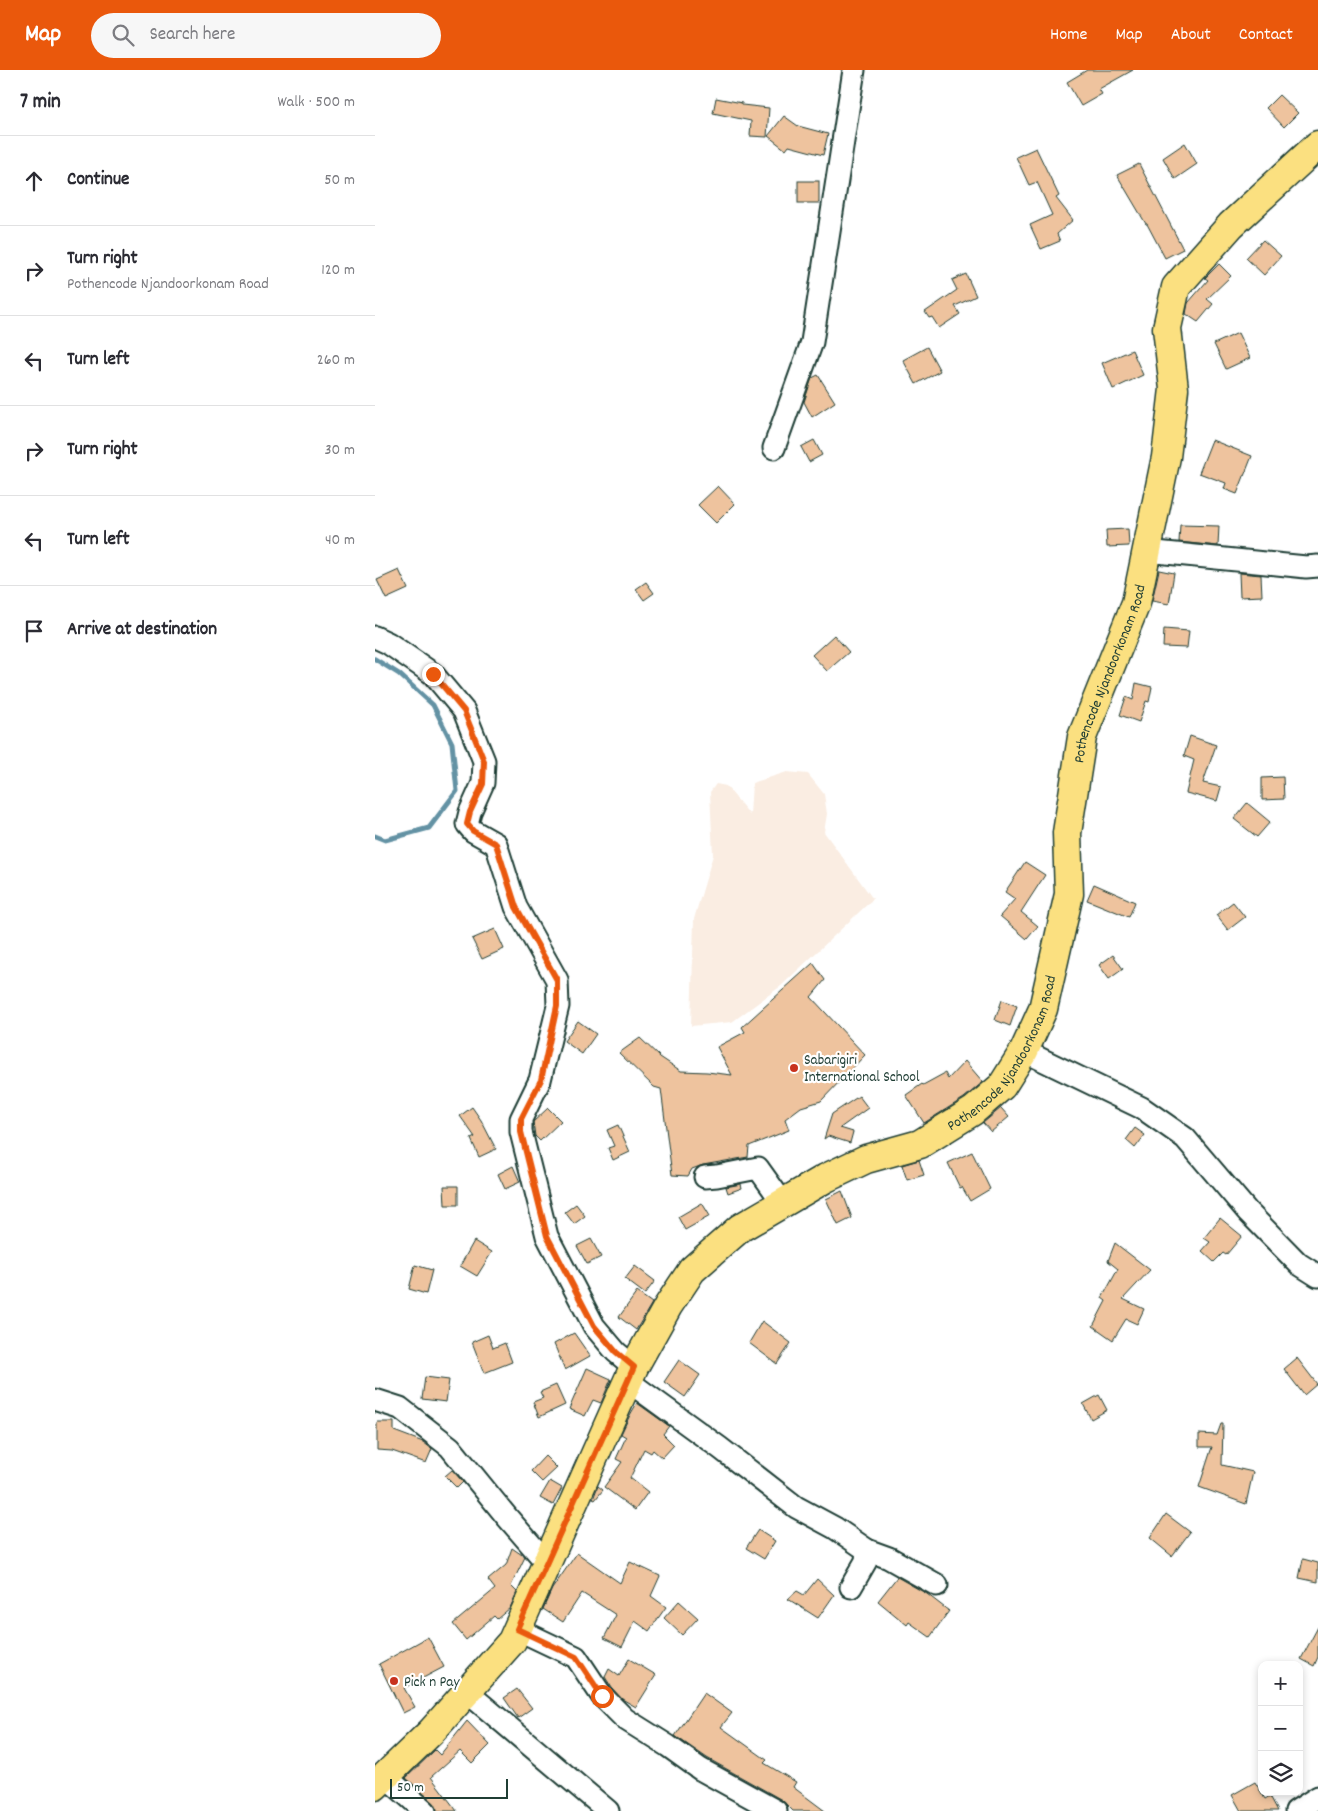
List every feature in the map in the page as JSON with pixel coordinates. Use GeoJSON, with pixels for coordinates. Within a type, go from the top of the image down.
{"type":"FeatureCollection","features":[{"type":"Feature","properties":{"kind":"main road","name":"Pothencode Njandoorkonam Road"},"geometry":{"type":"LineString","coordinates":[[380,1781],[431,1732],[512,1641],[631,1374],[668,1306],[692,1270],[741,1228],[826,1178],[866,1159],[920,1144],[973,1111],[1001,1086],[1024,1051],[1043,1009],[1069,894],[1067,833],[1082,737],[1136,603],[1166,457],[1174,389],[1167,328],[1176,287],[1231,225],[1318,145]]}},
{"type":"Feature","properties":{"kind":"street"},"geometry":{"type":"LineString","coordinates":[[774,448],[812,342],[854,70]]}},
{"type":"Feature","properties":{"kind":"street"},"geometry":{"type":"LineString","coordinates":[[1146,551],[1306,567],[1318,566]]}},
{"type":"Feature","properties":{"kind":"street"},"geometry":{"type":"LineString","coordinates":[[375,637],[433,674],[464,711],[484,761],[483,784],[470,812],[467,824],[473,831],[496,844],[516,907],[557,980],[557,1006],[541,1080],[521,1119],[521,1132],[547,1236],[594,1326],[616,1352],[631,1374],[712,1442],[796,1507],[835,1528],[867,1550],[889,1558],[937,1585]]}},
{"type":"Feature","properties":{"kind":"street"},"geometry":{"type":"LineString","coordinates":[[1024,1051],[1142,1108],[1185,1138],[1248,1212],[1299,1264],[1318,1276]]}},
{"type":"Feature","properties":{"kind":"street"},"geometry":{"type":"LineString","coordinates":[[705,1177],[758,1168],[783,1203]]}},
{"type":"Feature","properties":{"kind":"street"},"geometry":{"type":"LineString","coordinates":[[375,1400],[400,1408],[450,1446],[546,1562]]}},
{"type":"Feature","properties":{"kind":"street"},"geometry":{"type":"LineString","coordinates":[[851,1586],[866,1561],[867,1550]]}},
{"type":"Feature","properties":{"kind":"street"},"geometry":{"type":"LineString","coordinates":[[517,1629],[576,1657],[602,1696],[625,1719],[700,1769],[776,1811]]}},
{"type":"Feature","properties":{"kind":"street"},"geometry":{"type":"LineString","coordinates":[[467,1692],[608,1811]]}},
{"type":"Feature","properties":{"kind":"street"},"geometry":{"type":"LineString","coordinates":[[380,1781],[425,1811]]}},
{"type":"Feature","properties":{"kind":"street"},"geometry":{"type":"LineString","coordinates":[[1296,1811],[1318,1797]]}},
{"type":"Feature","properties":{"kind":"shaded area"},"geometry":{"type":"Polygon","coordinates":[[[787,772],[808,774],[824,794],[827,814],[824,832],[873,899],[781,986],[732,1022],[691,1026],[694,919],[713,855],[710,792],[716,784],[726,786],[750,815],[752,783],[787,772]]]}},
{"type":"Feature","properties":{"kind":"building"},"geometry":{"type":"Polygon","coordinates":[[[1087,70],[1133,70],[1099,89],[1102,94],[1081,106],[1067,82],[1087,70]]]}},
{"type":"Feature","properties":{"kind":"building"},"geometry":{"type":"Polygon","coordinates":[[[1279,95],[1298,113],[1284,127],[1266,108],[1279,95]]]}},
{"type":"Feature","properties":{"kind":"building"},"geometry":{"type":"Polygon","coordinates":[[[716,98],[742,103],[742,105],[769,108],[767,137],[750,136],[751,121],[713,113],[716,98]]]}},
{"type":"Feature","properties":{"kind":"building"},"geometry":{"type":"Polygon","coordinates":[[[784,116],[798,126],[828,134],[823,155],[789,146],[786,150],[768,136],[784,116]]]}},
{"type":"Feature","properties":{"kind":"building"},"geometry":{"type":"Polygon","coordinates":[[[1185,143],[1197,164],[1175,179],[1163,158],[1185,143]]]}},
{"type":"Feature","properties":{"kind":"building"},"geometry":{"type":"Polygon","coordinates":[[[1036,148],[1059,196],[1056,198],[1073,220],[1057,234],[1060,241],[1041,249],[1030,225],[1052,215],[1037,182],[1029,185],[1016,157],[1036,148]]]}},
{"type":"Feature","properties":{"kind":"building"},"geometry":{"type":"Polygon","coordinates":[[[1139,164],[1183,249],[1165,258],[1117,175],[1139,164]]]}},
{"type":"Feature","properties":{"kind":"building"},"geometry":{"type":"Polygon","coordinates":[[[798,181],[819,181],[819,203],[798,203],[798,181]]]}},
{"type":"Feature","properties":{"kind":"building"},"geometry":{"type":"Polygon","coordinates":[[[1263,240],[1281,256],[1264,275],[1246,258],[1263,240]]]}},
{"type":"Feature","properties":{"kind":"building"},"geometry":{"type":"Polygon","coordinates":[[[1219,264],[1231,276],[1207,299],[1213,304],[1198,322],[1186,314],[1188,303],[1208,280],[1205,278],[1219,264]]]}},
{"type":"Feature","properties":{"kind":"building"},"geometry":{"type":"Polygon","coordinates":[[[966,274],[976,296],[955,306],[960,314],[939,328],[932,317],[929,318],[925,312],[957,290],[952,280],[966,274]]]}},
{"type":"Feature","properties":{"kind":"building"},"geometry":{"type":"Polygon","coordinates":[[[1238,333],[1250,358],[1226,369],[1214,344],[1238,333]]]}},
{"type":"Feature","properties":{"kind":"building"},"geometry":{"type":"Polygon","coordinates":[[[927,347],[940,371],[916,384],[903,360],[927,347]]]}},
{"type":"Feature","properties":{"kind":"building"},"geometry":{"type":"Polygon","coordinates":[[[1132,350],[1143,375],[1113,389],[1102,363],[1132,350]]]}},
{"type":"Feature","properties":{"kind":"building"},"geometry":{"type":"Polygon","coordinates":[[[818,375],[835,402],[812,417],[804,402],[812,378],[818,375]]]}},
{"type":"Feature","properties":{"kind":"building"},"geometry":{"type":"Polygon","coordinates":[[[814,440],[822,455],[809,462],[801,447],[814,440]]]}},
{"type":"Feature","properties":{"kind":"building"},"geometry":{"type":"Polygon","coordinates":[[[1212,440],[1252,456],[1237,494],[1224,489],[1226,483],[1199,473],[1212,440]]]}},
{"type":"Feature","properties":{"kind":"building"},"geometry":{"type":"Polygon","coordinates":[[[718,486],[735,504],[716,523],[698,505],[718,486]]]}},
{"type":"Feature","properties":{"kind":"building"},"geometry":{"type":"Polygon","coordinates":[[[1180,525],[1219,526],[1218,546],[1179,542],[1180,525]]]}},
{"type":"Feature","properties":{"kind":"building"},"geometry":{"type":"Polygon","coordinates":[[[1128,529],[1129,546],[1107,547],[1106,530],[1128,529]]]}},
{"type":"Feature","properties":{"kind":"building"},"geometry":{"type":"Polygon","coordinates":[[[399,570],[408,589],[386,599],[377,580],[399,570]]]}},
{"type":"Feature","properties":{"kind":"building"},"geometry":{"type":"Polygon","coordinates":[[[1159,570],[1174,573],[1169,604],[1152,601],[1159,570]]]}},
{"type":"Feature","properties":{"kind":"building"},"geometry":{"type":"Polygon","coordinates":[[[1239,573],[1261,575],[1262,596],[1240,597],[1239,573]]]}},
{"type":"Feature","properties":{"kind":"building"},"geometry":{"type":"Polygon","coordinates":[[[646,582],[654,593],[644,600],[636,589],[646,582]]]}},
{"type":"Feature","properties":{"kind":"building"},"geometry":{"type":"Polygon","coordinates":[[[1164,629],[1189,631],[1187,648],[1163,647],[1164,629]]]}},
{"type":"Feature","properties":{"kind":"building"},"geometry":{"type":"Polygon","coordinates":[[[834,635],[849,652],[827,671],[812,655],[834,635]]]}},
{"type":"Feature","properties":{"kind":"building"},"geometry":{"type":"Polygon","coordinates":[[[1136,683],[1152,687],[1149,702],[1146,701],[1139,722],[1120,715],[1126,697],[1133,700],[1136,683]]]}},
{"type":"Feature","properties":{"kind":"building"},"geometry":{"type":"Polygon","coordinates":[[[1190,736],[1216,745],[1203,783],[1221,787],[1217,801],[1186,793],[1194,760],[1184,756],[1190,736]]]}},
{"type":"Feature","properties":{"kind":"building"},"geometry":{"type":"Polygon","coordinates":[[[1283,777],[1284,799],[1262,800],[1262,778],[1283,777]]]}},
{"type":"Feature","properties":{"kind":"building"},"geometry":{"type":"Polygon","coordinates":[[[1247,803],[1270,822],[1257,837],[1234,819],[1247,803]]]}},
{"type":"Feature","properties":{"kind":"building"},"geometry":{"type":"Polygon","coordinates":[[[1025,862],[1045,875],[1021,912],[1038,926],[1027,939],[1000,916],[1015,899],[1005,892],[1025,862]]]}},
{"type":"Feature","properties":{"kind":"building"},"geometry":{"type":"Polygon","coordinates":[[[1094,884],[1135,902],[1129,917],[1087,900],[1094,884]]]}},
{"type":"Feature","properties":{"kind":"building"},"geometry":{"type":"Polygon","coordinates":[[[1233,902],[1245,917],[1228,930],[1216,915],[1233,902]]]}},
{"type":"Feature","properties":{"kind":"building"},"geometry":{"type":"Polygon","coordinates":[[[495,929],[504,949],[482,959],[472,939],[495,929]]]}},
{"type":"Feature","properties":{"kind":"building"},"geometry":{"type":"Polygon","coordinates":[[[1113,955],[1123,969],[1109,979],[1099,965],[1113,955]]]}},
{"type":"Feature","properties":{"kind":"building","name":"Sabarigiri International School"},"geometry":{"type":"Polygon","coordinates":[[[813,963],[825,980],[811,997],[865,1055],[821,1101],[801,1107],[785,1119],[789,1130],[749,1146],[748,1157],[703,1165],[692,1169],[688,1176],[672,1175],[661,1089],[654,1087],[619,1053],[640,1038],[660,1057],[681,1071],[732,1075],[717,1047],[745,1032],[742,1027],[813,963]]]}},
{"type":"Feature","properties":{"kind":"building"},"geometry":{"type":"Polygon","coordinates":[[[1002,1000],[1017,1006],[1010,1026],[995,1020],[1002,1000]]]}},
{"type":"Feature","properties":{"kind":"building"},"geometry":{"type":"Polygon","coordinates":[[[578,1021],[596,1034],[582,1054],[564,1041],[578,1021]]]}},
{"type":"Feature","properties":{"kind":"building"},"geometry":{"type":"Polygon","coordinates":[[[965,1061],[983,1082],[964,1098],[924,1123],[906,1095],[922,1084],[945,1073],[948,1079],[965,1061]]]}},
{"type":"Feature","properties":{"kind":"building"},"geometry":{"type":"Polygon","coordinates":[[[859,1096],[868,1108],[840,1128],[853,1132],[850,1143],[828,1136],[824,1139],[832,1114],[859,1096]]]}},
{"type":"Feature","properties":{"kind":"building"},"geometry":{"type":"Polygon","coordinates":[[[472,1107],[496,1149],[479,1157],[471,1139],[475,1137],[460,1116],[472,1107]]]}},
{"type":"Feature","properties":{"kind":"building"},"geometry":{"type":"Polygon","coordinates":[[[548,1108],[561,1121],[540,1141],[535,1136],[533,1122],[548,1108]]]}},
{"type":"Feature","properties":{"kind":"building"},"geometry":{"type":"Polygon","coordinates":[[[1001,1108],[1009,1117],[991,1132],[983,1123],[1001,1108]]]}},
{"type":"Feature","properties":{"kind":"building"},"geometry":{"type":"Polygon","coordinates":[[[618,1125],[630,1152],[613,1160],[608,1148],[614,1146],[607,1130],[618,1125]]]}},
{"type":"Feature","properties":{"kind":"building"},"geometry":{"type":"Polygon","coordinates":[[[1135,1128],[1145,1135],[1135,1148],[1126,1140],[1135,1128]]]}},
{"type":"Feature","properties":{"kind":"building"},"geometry":{"type":"Polygon","coordinates":[[[972,1152],[990,1189],[970,1201],[962,1187],[960,1188],[948,1163],[972,1152]]]}},
{"type":"Feature","properties":{"kind":"building"},"geometry":{"type":"Polygon","coordinates":[[[919,1160],[924,1175],[907,1180],[902,1165],[919,1160]]]}},
{"type":"Feature","properties":{"kind":"building"},"geometry":{"type":"Polygon","coordinates":[[[513,1166],[520,1182],[505,1189],[498,1174],[513,1166]]]}},
{"type":"Feature","properties":{"kind":"building"},"geometry":{"type":"Polygon","coordinates":[[[741,1184],[742,1188],[728,1193],[726,1187],[741,1184]]]}},
{"type":"Feature","properties":{"kind":"building"},"geometry":{"type":"Polygon","coordinates":[[[444,1186],[458,1186],[458,1205],[445,1205],[444,1186]]]}},
{"type":"Feature","properties":{"kind":"building"},"geometry":{"type":"Polygon","coordinates":[[[842,1191],[852,1218],[838,1225],[826,1199],[842,1191]]]}},
{"type":"Feature","properties":{"kind":"building"},"geometry":{"type":"Polygon","coordinates":[[[702,1203],[710,1216],[685,1230],[678,1217],[702,1203]]]}},
{"type":"Feature","properties":{"kind":"building"},"geometry":{"type":"Polygon","coordinates":[[[576,1204],[585,1216],[574,1224],[565,1212],[576,1204]]]}},
{"type":"Feature","properties":{"kind":"building"},"geometry":{"type":"Polygon","coordinates":[[[1220,1218],[1242,1236],[1226,1255],[1223,1253],[1214,1262],[1202,1251],[1210,1242],[1204,1238],[1220,1218]]]}},
{"type":"Feature","properties":{"kind":"building"},"geometry":{"type":"Polygon","coordinates":[[[591,1239],[601,1257],[587,1264],[577,1246],[591,1239]]]}},
{"type":"Feature","properties":{"kind":"building"},"geometry":{"type":"Polygon","coordinates":[[[474,1241],[492,1252],[477,1276],[460,1266],[474,1241]]]}},
{"type":"Feature","properties":{"kind":"building"},"geometry":{"type":"Polygon","coordinates":[[[1115,1243],[1150,1270],[1123,1299],[1144,1309],[1137,1324],[1126,1319],[1113,1340],[1093,1326],[1106,1301],[1102,1298],[1118,1269],[1108,1261],[1115,1243]]]}},
{"type":"Feature","properties":{"kind":"building"},"geometry":{"type":"Polygon","coordinates":[[[415,1265],[432,1270],[426,1294],[409,1289],[415,1265]]]}},
{"type":"Feature","properties":{"kind":"building"},"geometry":{"type":"Polygon","coordinates":[[[635,1266],[655,1281],[645,1294],[625,1279],[635,1266]]]}},
{"type":"Feature","properties":{"kind":"building"},"geometry":{"type":"Polygon","coordinates":[[[637,1292],[652,1303],[636,1330],[619,1317],[637,1292]]]}},
{"type":"Feature","properties":{"kind":"building"},"geometry":{"type":"Polygon","coordinates":[[[762,1321],[791,1343],[777,1364],[749,1343],[762,1321]]]}},
{"type":"Feature","properties":{"kind":"building"},"geometry":{"type":"Polygon","coordinates":[[[574,1333],[590,1356],[565,1370],[554,1344],[574,1333]]]}},
{"type":"Feature","properties":{"kind":"building"},"geometry":{"type":"Polygon","coordinates":[[[488,1335],[493,1348],[505,1343],[512,1362],[484,1373],[472,1342],[488,1335]]]}},
{"type":"Feature","properties":{"kind":"building"},"geometry":{"type":"Polygon","coordinates":[[[1297,1358],[1317,1384],[1304,1395],[1284,1369],[1297,1358]]]}},
{"type":"Feature","properties":{"kind":"building"},"geometry":{"type":"Polygon","coordinates":[[[679,1360],[700,1375],[685,1397],[664,1382],[679,1360]]]}},
{"type":"Feature","properties":{"kind":"building"},"geometry":{"type":"Polygon","coordinates":[[[587,1368],[611,1379],[601,1403],[593,1400],[585,1416],[569,1409],[587,1368]]]}},
{"type":"Feature","properties":{"kind":"building"},"geometry":{"type":"Polygon","coordinates":[[[425,1377],[449,1380],[446,1402],[422,1399],[425,1377]]]}},
{"type":"Feature","properties":{"kind":"building"},"geometry":{"type":"Polygon","coordinates":[[[556,1385],[565,1405],[539,1417],[533,1402],[543,1398],[540,1392],[556,1385]]]}},
{"type":"Feature","properties":{"kind":"building"},"geometry":{"type":"Polygon","coordinates":[[[1099,1395],[1107,1410],[1091,1419],[1083,1404],[1099,1395]]]}},
{"type":"Feature","properties":{"kind":"building"},"geometry":{"type":"Polygon","coordinates":[[[637,1403],[669,1426],[663,1434],[674,1445],[662,1458],[653,1450],[651,1453],[644,1449],[630,1478],[648,1492],[635,1510],[604,1487],[622,1462],[616,1459],[626,1437],[621,1434],[637,1403]]]}},
{"type":"Feature","properties":{"kind":"building"},"geometry":{"type":"Polygon","coordinates":[[[377,1422],[394,1422],[394,1431],[423,1442],[432,1449],[426,1463],[392,1451],[377,1450],[377,1422]]]}},
{"type":"Feature","properties":{"kind":"building"},"geometry":{"type":"Polygon","coordinates":[[[1221,1424],[1223,1424],[1222,1465],[1253,1472],[1246,1504],[1199,1487],[1212,1447],[1199,1447],[1199,1434],[1217,1435],[1221,1424]]]}},
{"type":"Feature","properties":{"kind":"building"},"geometry":{"type":"Polygon","coordinates":[[[545,1456],[557,1468],[542,1482],[531,1471],[545,1456]]]}},
{"type":"Feature","properties":{"kind":"building"},"geometry":{"type":"Polygon","coordinates":[[[452,1470],[463,1482],[457,1488],[445,1476],[452,1470]]]}},
{"type":"Feature","properties":{"kind":"building"},"geometry":{"type":"Polygon","coordinates":[[[550,1481],[562,1488],[553,1505],[540,1498],[550,1481]]]}},
{"type":"Feature","properties":{"kind":"building"},"geometry":{"type":"Polygon","coordinates":[[[598,1486],[603,1490],[595,1500],[593,1499],[598,1486]]]}},
{"type":"Feature","properties":{"kind":"building"},"geometry":{"type":"Polygon","coordinates":[[[1166,1514],[1190,1532],[1172,1556],[1150,1538],[1166,1514]]]}},
{"type":"Feature","properties":{"kind":"building"},"geometry":{"type":"Polygon","coordinates":[[[758,1530],[775,1541],[764,1559],[746,1548],[758,1530]]]}},
{"type":"Feature","properties":{"kind":"building"},"geometry":{"type":"Polygon","coordinates":[[[512,1548],[525,1557],[511,1586],[517,1592],[510,1608],[497,1619],[494,1616],[466,1640],[453,1624],[495,1589],[488,1580],[506,1565],[512,1548]]]}},
{"type":"Feature","properties":{"kind":"building"},"geometry":{"type":"Polygon","coordinates":[[[577,1553],[620,1583],[630,1562],[660,1576],[651,1596],[666,1607],[649,1631],[635,1621],[622,1647],[604,1638],[616,1615],[582,1593],[563,1622],[543,1609],[552,1589],[577,1553]]]}},
{"type":"Feature","properties":{"kind":"building"},"geometry":{"type":"Polygon","coordinates":[[[1303,1559],[1318,1563],[1318,1582],[1299,1578],[1303,1559]]]}},
{"type":"Feature","properties":{"kind":"building"},"geometry":{"type":"Polygon","coordinates":[[[897,1577],[927,1594],[949,1611],[930,1637],[909,1622],[907,1625],[878,1601],[897,1577]]]}},
{"type":"Feature","properties":{"kind":"building"},"geometry":{"type":"Polygon","coordinates":[[[817,1579],[834,1595],[818,1618],[788,1599],[797,1591],[804,1595],[817,1579]]]}},
{"type":"Feature","properties":{"kind":"building"},"geometry":{"type":"Polygon","coordinates":[[[679,1601],[698,1618],[682,1635],[664,1618],[679,1601]]]}},
{"type":"Feature","properties":{"kind":"building"},"geometry":{"type":"Polygon","coordinates":[[[1318,1627],[1318,1657],[1314,1666],[1301,1659],[1318,1627]]]}},
{"type":"Feature","properties":{"kind":"building"},"geometry":{"type":"Polygon","coordinates":[[[428,1637],[444,1667],[404,1688],[415,1707],[403,1713],[379,1664],[428,1637]]]}},
{"type":"Feature","properties":{"kind":"building"},"geometry":{"type":"Polygon","coordinates":[[[629,1659],[656,1675],[636,1707],[622,1699],[605,1677],[609,1669],[619,1676],[629,1659]]]}},
{"type":"Feature","properties":{"kind":"building"},"geometry":{"type":"Polygon","coordinates":[[[517,1689],[532,1708],[518,1718],[504,1698],[517,1689]]]}},
{"type":"Feature","properties":{"kind":"building"},"geometry":{"type":"Polygon","coordinates":[[[704,1693],[732,1713],[721,1727],[767,1760],[764,1763],[796,1782],[793,1787],[825,1811],[793,1811],[782,1800],[707,1758],[675,1736],[704,1693]]]}},
{"type":"Feature","properties":{"kind":"building"},"geometry":{"type":"Polygon","coordinates":[[[467,1721],[490,1745],[472,1763],[460,1751],[431,1777],[457,1811],[437,1811],[433,1802],[406,1778],[435,1750],[440,1755],[467,1721]]]}},
{"type":"Feature","properties":{"kind":"building"},"geometry":{"type":"Polygon","coordinates":[[[1255,1782],[1258,1787],[1258,1796],[1263,1796],[1265,1799],[1270,1796],[1278,1811],[1241,1811],[1232,1795],[1255,1782]]]}},
{"type":"Feature","properties":{"kind":"waterway"},"geometry":{"type":"LineString","coordinates":[[375,659],[399,674],[433,705],[452,743],[457,791],[429,828],[385,840],[375,836]]}},
{"type":"Feature","properties":{"kind":"place","name":"Sabarigiri International School"},"geometry":{"type":"Point","coordinates":[794,1068]}},
{"type":"Feature","properties":{"kind":"place","name":"Pick n Pay"},"geometry":{"type":"Point","coordinates":[394,1681]}},
{"type":"Feature","properties":{"kind":"route"},"geometry":{"type":"LineString","coordinates":[[433,674],[464,711],[484,761],[483,784],[470,812],[467,824],[473,831],[496,844],[516,907],[557,980],[557,1006],[541,1080],[521,1119],[521,1132],[547,1236],[594,1326],[616,1352],[634,1367],[517,1629],[576,1657],[602,1696]]}}]}
